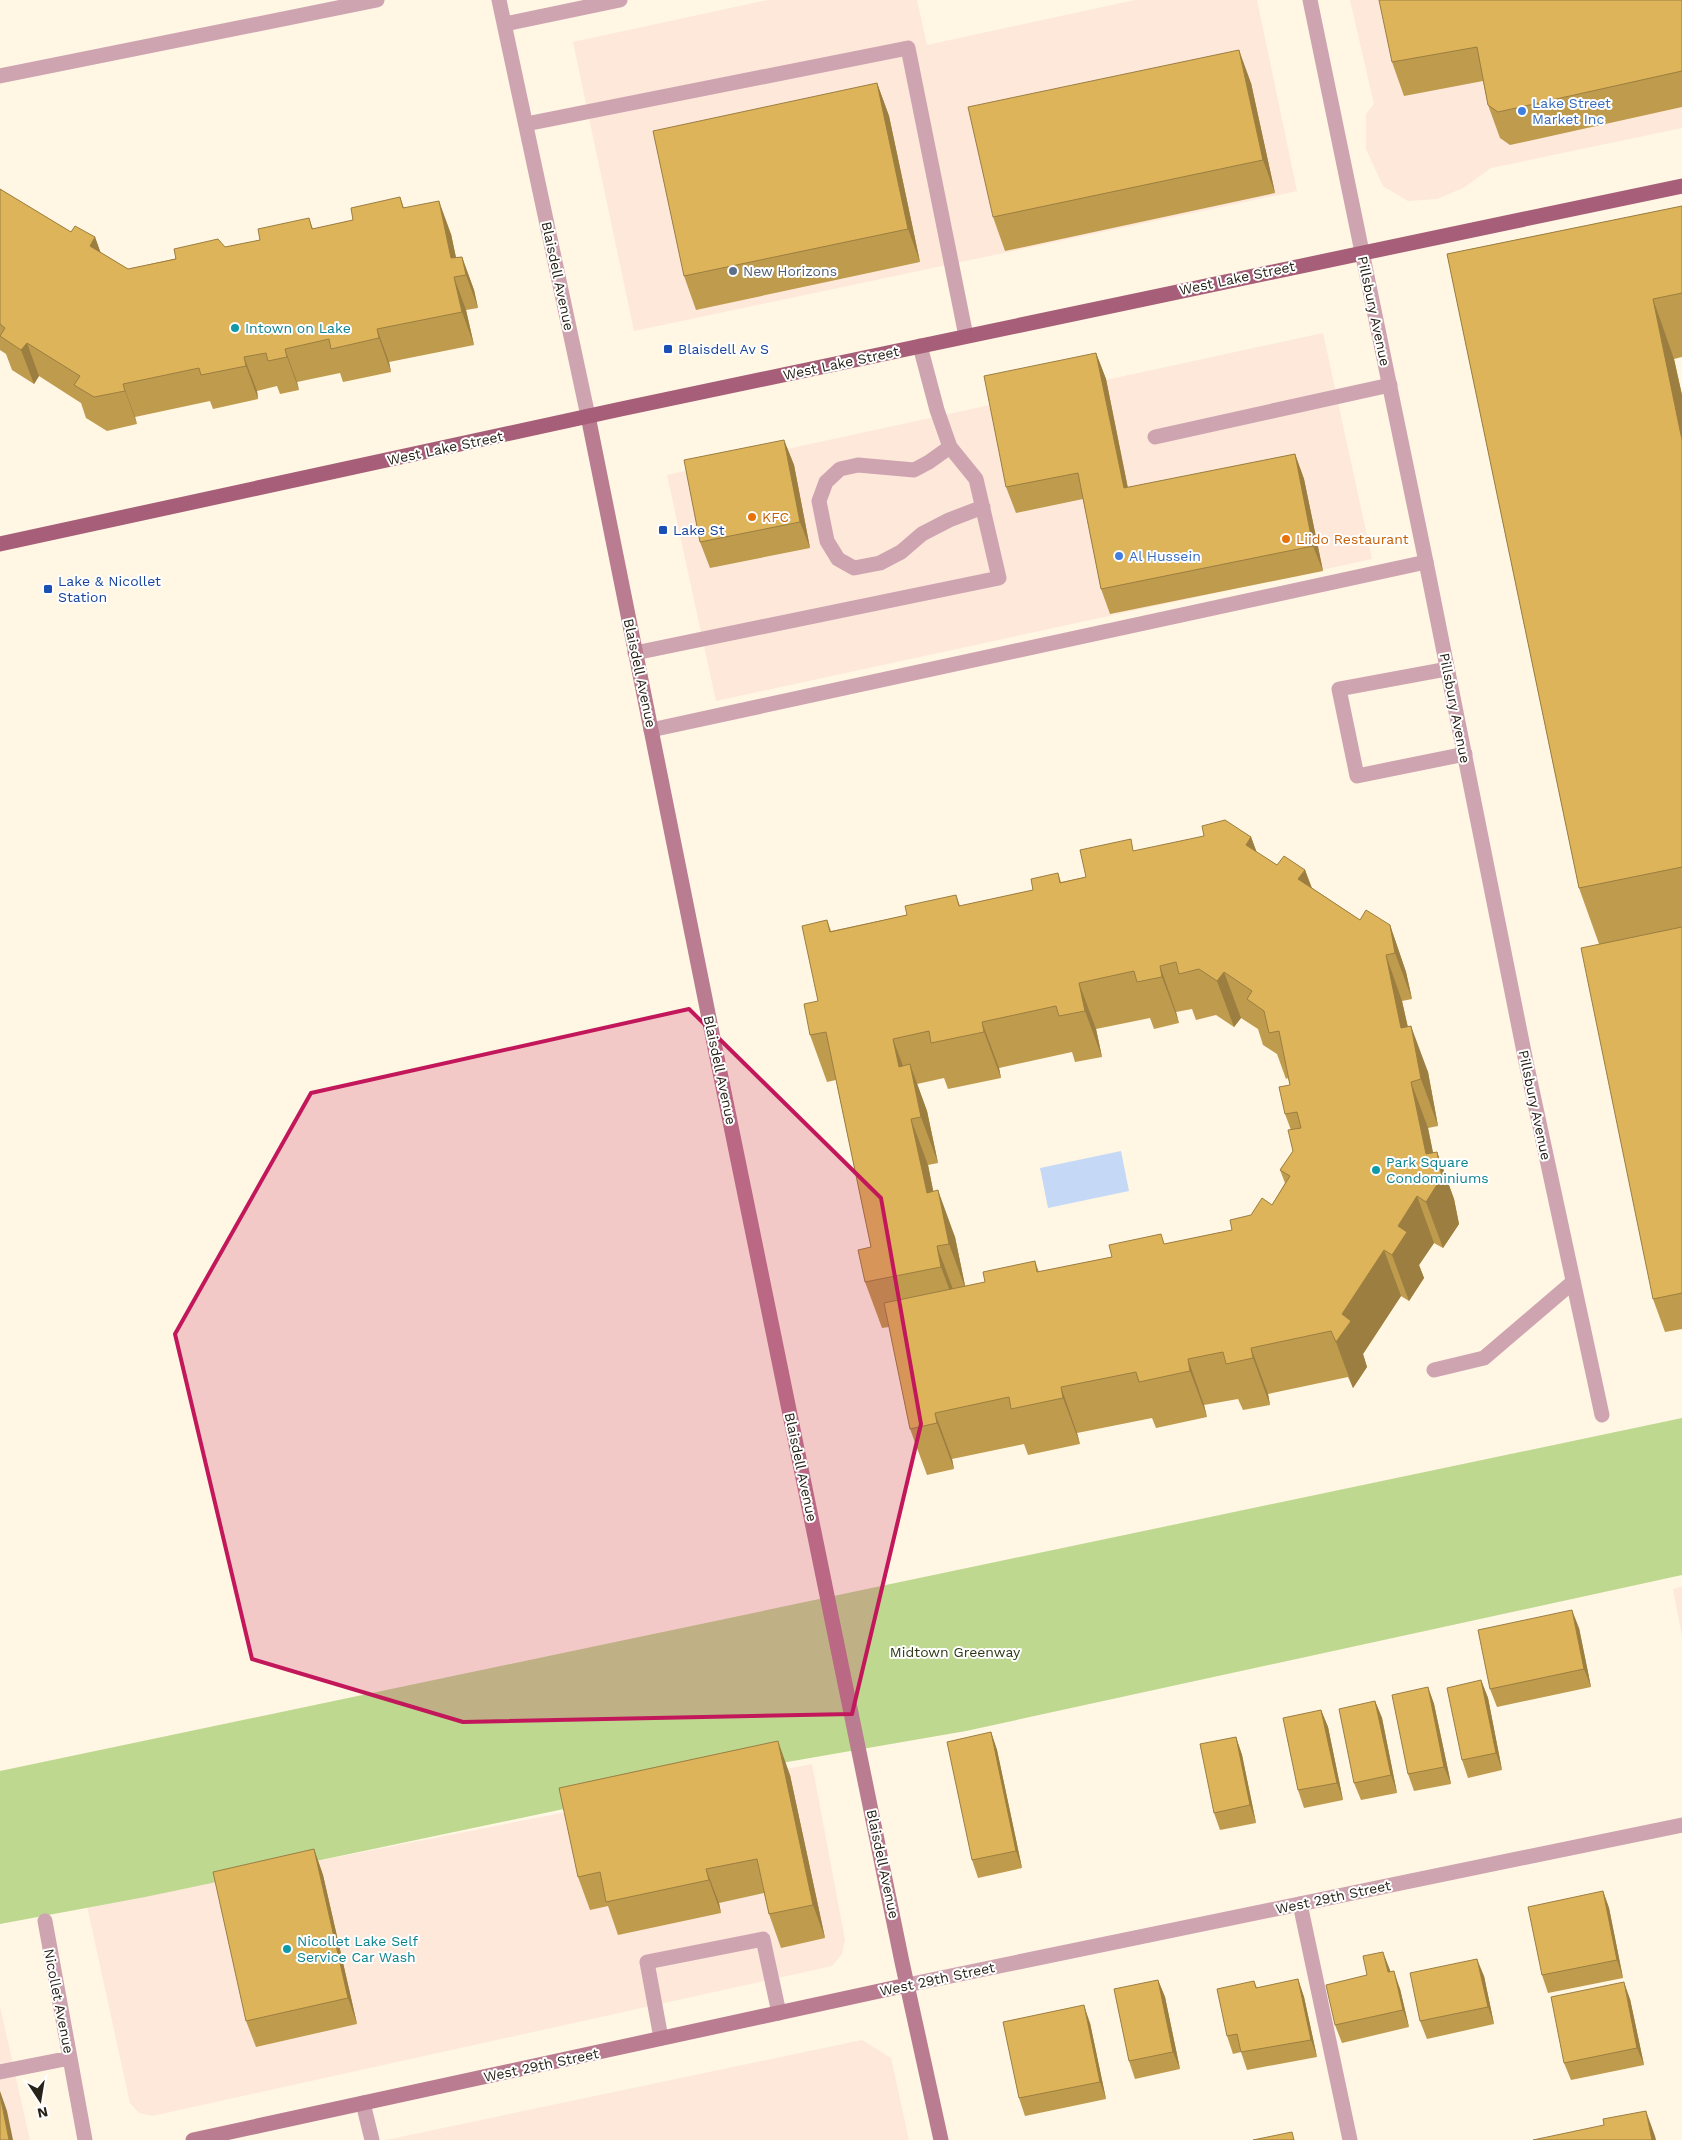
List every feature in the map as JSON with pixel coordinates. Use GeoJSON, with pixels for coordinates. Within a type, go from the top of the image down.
{"type":"FeatureCollection","features":[{"type":"Feature","properties":{"kind":"main road","name":"West Lake Street"},"geometry":{"type":"LineString","coordinates":[[0,544],[588,416],[1682,186]]}},
{"type":"Feature","properties":{"kind":"street"},"geometry":{"type":"LineString","coordinates":[[0,76],[377,0]]}},
{"type":"Feature","properties":{"kind":"street","name":"Blaisdell Avenue"},"geometry":{"type":"LineString","coordinates":[[499,0],[588,416],[827,1595],[907,1985],[941,2140]]}},
{"type":"Feature","properties":{"kind":"street"},"geometry":{"type":"LineString","coordinates":[[505,24],[620,0]]}},
{"type":"Feature","properties":{"kind":"street","name":"Pillsbury Avenue"},"geometry":{"type":"LineString","coordinates":[[1310,0],[1390,385],[1524,1052],[1602,1415]]}},
{"type":"Feature","properties":{"kind":"street"},"geometry":{"type":"LineString","coordinates":[[526,124],[908,48],[966,336]]}},
{"type":"Feature","properties":{"kind":"street"},"geometry":{"type":"LineString","coordinates":[[635,653],[999,578],[976,480],[950,447],[937,410],[920,346]]}},
{"type":"Feature","properties":{"kind":"street"},"geometry":{"type":"LineString","coordinates":[[1155,437],[1390,385]]}},
{"type":"Feature","properties":{"kind":"street"},"geometry":{"type":"LineString","coordinates":[[950,447],[914,470],[858,465],[840,469],[826,482],[819,500],[827,541],[838,559],[854,568],[880,562],[901,552],[922,534],[942,523],[983,507]]}},
{"type":"Feature","properties":{"kind":"street"},"geometry":{"type":"LineString","coordinates":[[651,730],[1426,562]]}},
{"type":"Feature","properties":{"kind":"street"},"geometry":{"type":"LineString","coordinates":[[1447,669],[1340,689],[1357,776],[1464,754]]}},
{"type":"Feature","properties":{"kind":"street"},"geometry":{"type":"LineString","coordinates":[[1434,1370],[1484,1358],[1573,1282]]}},
{"type":"Feature","properties":{"kind":"street","name":"West 29th Street"},"geometry":{"type":"LineString","coordinates":[[193,2140],[907,1985],[1682,1825]]}},
{"type":"Feature","properties":{"kind":"street"},"geometry":{"type":"LineString","coordinates":[[1300,1904],[1350,2140]]}},
{"type":"Feature","properties":{"kind":"street","name":"Nicollet Avenue"},"geometry":{"type":"LineString","coordinates":[[45,1921],[85,2140]]}},
{"type":"Feature","properties":{"kind":"street"},"geometry":{"type":"LineString","coordinates":[[661,2038],[647,1962],[763,1938],[779,2014]]}},
{"type":"Feature","properties":{"kind":"street"},"geometry":{"type":"LineString","coordinates":[[0,2072],[70,2058]]}},
{"type":"Feature","properties":{"kind":"street"},"geometry":{"type":"LineString","coordinates":[[363,2103],[372,2140]]}},
{"type":"Feature","properties":{"kind":"highlighted area"},"geometry":{"type":"Polygon","coordinates":[[[689,1009],[881,1198],[921,1424],[852,1714],[463,1722],[252,1659],[175,1334],[311,1093],[689,1009]]]}},
{"type":"Feature","properties":{"kind":"shaded area"},"geometry":{"type":"Polygon","coordinates":[[[768,0],[917,0],[927,45],[1135,0],[1257,0],[1297,191],[634,331],[573,42],[768,0]]]}},
{"type":"Feature","properties":{"kind":"shaded area"},"geometry":{"type":"Polygon","coordinates":[[[1350,0],[1682,0],[1682,128],[1491,168],[1463,188],[1437,199],[1408,201],[1383,186],[1366,149],[1366,114],[1374,104],[1350,0]]]}},
{"type":"Feature","properties":{"kind":"shaded area"},"geometry":{"type":"Polygon","coordinates":[[[1323,333],[1372,559],[716,701],[667,475],[1323,333]]]}},
{"type":"Feature","properties":{"kind":"shaded area"},"geometry":{"type":"Polygon","coordinates":[[[1682,1587],[1682,1636],[1673,1589],[1682,1587]]]}},
{"type":"Feature","properties":{"kind":"shaded area"},"geometry":{"type":"Polygon","coordinates":[[[812,1764],[845,1940],[842,1954],[832,1966],[152,2116],[139,2113],[130,2103],[87,1906],[812,1764]]]}},
{"type":"Feature","properties":{"kind":"shaded area"},"geometry":{"type":"Polygon","coordinates":[[[0,2007],[30,2140],[0,2140],[0,2007]]]}},
{"type":"Feature","properties":{"kind":"shaded area"},"geometry":{"type":"Polygon","coordinates":[[[862,2040],[891,2058],[909,2140],[386,2140],[862,2040]]]}},
{"type":"Feature","properties":{"kind":"green space","name":"Midtown Greenway"},"geometry":{"type":"Polygon","coordinates":[[[1682,1418],[1682,1575],[966,1731],[787,1762],[145,1897],[0,1924],[0,1771],[1682,1418]]]}},
{"type":"Feature","properties":{"kind":"water"},"geometry":{"type":"Polygon","coordinates":[[[1121,1151],[1129,1191],[1048,1208],[1040,1168],[1121,1151]]]}},
{"type":"Feature","properties":{"kind":"building"},"geometry":{"type":"Polygon","coordinates":[[[1379,0],[1682,0],[1682,71],[1498,112],[1488,105],[1477,47],[1392,62],[1379,0]]]}},
{"type":"Feature","properties":{"kind":"building"},"geometry":{"type":"Polygon","coordinates":[[[1239,50],[1263,160],[993,217],[968,107],[1239,50]]]}},
{"type":"Feature","properties":{"kind":"building"},"geometry":{"type":"Polygon","coordinates":[[[877,83],[908,229],[684,276],[653,131],[877,83]]]}},
{"type":"Feature","properties":{"kind":"building","name":"Intown on Lake"},"geometry":{"type":"Polygon","coordinates":[[[0,189],[71,232],[75,226],[95,237],[90,246],[128,269],[176,259],[174,249],[218,239],[225,247],[260,240],[258,229],[309,218],[312,229],[353,220],[351,208],[400,197],[403,208],[439,201],[451,258],[462,257],[466,275],[454,277],[462,312],[377,329],[379,338],[331,349],[329,339],[285,349],[287,357],[268,361],[266,353],[244,357],[246,366],[201,375],[199,368],[123,384],[125,391],[94,397],[74,385],[80,376],[27,343],[21,350],[0,336],[5,328],[0,324],[0,189]]]}},
{"type":"Feature","properties":{"kind":"building"},"geometry":{"type":"Polygon","coordinates":[[[1682,206],[1682,293],[1653,299],[1682,440],[1682,867],[1579,888],[1447,254],[1682,206]]]}},
{"type":"Feature","properties":{"kind":"building"},"geometry":{"type":"Polygon","coordinates":[[[1096,353],[1124,488],[1295,454],[1313,546],[1101,589],[1078,473],[1006,487],[984,376],[1096,353]]]}},
{"type":"Feature","properties":{"kind":"building","name":"KFC"},"geometry":{"type":"Polygon","coordinates":[[[784,440],[800,522],[700,542],[684,460],[784,440]]]}},
{"type":"Feature","properties":{"kind":"building","name":"Park Square Condominiums"},"geometry":{"type":"Polygon","coordinates":[[[1225,820],[1251,837],[1246,845],[1277,865],[1284,856],[1305,870],[1298,879],[1360,920],[1366,910],[1390,925],[1395,953],[1386,955],[1401,1028],[1411,1026],[1421,1079],[1411,1082],[1426,1154],[1437,1152],[1442,1177],[1426,1202],[1417,1196],[1398,1226],[1407,1232],[1392,1255],[1384,1250],[1342,1314],[1351,1321],[1336,1342],[1331,1331],[1251,1348],[1253,1358],[1226,1364],[1223,1352],[1188,1359],[1190,1371],[1139,1382],[1136,1372],[1061,1387],[1063,1398],[1011,1409],[1009,1397],[935,1413],[937,1423],[910,1429],[884,1303],[985,1282],[983,1272],[1035,1261],[1037,1272],[1112,1257],[1109,1245],[1161,1234],[1164,1244],[1232,1230],[1230,1220],[1251,1215],[1262,1198],[1272,1205],[1290,1176],[1280,1170],[1293,1151],[1288,1130],[1301,1128],[1297,1112],[1285,1114],[1279,1087],[1290,1085],[1279,1031],[1269,1033],[1264,1011],[1247,999],[1252,991],[1224,972],[1217,981],[1199,969],[1179,974],[1176,962],[1160,966],[1162,977],[1137,982],[1134,971],[1079,983],[1085,1011],[1059,1016],[1056,1006],[982,1022],[984,1032],[931,1043],[929,1031],[893,1039],[899,1067],[910,1064],[921,1117],[911,1119],[927,1193],[938,1190],[949,1244],[937,1246],[941,1267],[865,1282],[858,1250],[871,1247],[826,1032],[810,1035],[804,1004],[818,1001],[802,926],[827,920],[830,932],[907,915],[905,906],[956,895],[959,906],[1033,890],[1031,879],[1058,873],[1060,883],[1086,877],[1080,850],[1131,839],[1133,851],[1204,836],[1202,826],[1225,820]]]}},
{"type":"Feature","properties":{"kind":"building"},"geometry":{"type":"Polygon","coordinates":[[[1682,927],[1682,1293],[1653,1299],[1581,948],[1682,927]]]}},
{"type":"Feature","properties":{"kind":"building"},"geometry":{"type":"Polygon","coordinates":[[[1572,1610],[1584,1669],[1490,1689],[1478,1630],[1572,1610]]]}},
{"type":"Feature","properties":{"kind":"building"},"geometry":{"type":"Polygon","coordinates":[[[1481,1680],[1496,1753],[1462,1760],[1447,1688],[1481,1680]]]}},
{"type":"Feature","properties":{"kind":"building"},"geometry":{"type":"Polygon","coordinates":[[[1428,1687],[1444,1767],[1408,1774],[1392,1695],[1428,1687]]]}},
{"type":"Feature","properties":{"kind":"building"},"geometry":{"type":"Polygon","coordinates":[[[1375,1701],[1391,1775],[1354,1783],[1339,1709],[1375,1701]]]}},
{"type":"Feature","properties":{"kind":"building"},"geometry":{"type":"Polygon","coordinates":[[[1321,1710],[1337,1783],[1298,1790],[1283,1718],[1321,1710]]]}},
{"type":"Feature","properties":{"kind":"building"},"geometry":{"type":"Polygon","coordinates":[[[991,1732],[1016,1851],[972,1860],[947,1742],[991,1732]]]}},
{"type":"Feature","properties":{"kind":"building"},"geometry":{"type":"Polygon","coordinates":[[[1236,1737],[1250,1805],[1214,1813],[1200,1744],[1236,1737]]]}},
{"type":"Feature","properties":{"kind":"building"},"geometry":{"type":"Polygon","coordinates":[[[778,1741],[813,1905],[769,1914],[757,1859],[706,1869],[709,1880],[606,1902],[600,1872],[578,1877],[559,1788],[778,1741]]]}},
{"type":"Feature","properties":{"kind":"building","name":"Nicollet Lake Self Service Car Wash"},"geometry":{"type":"Polygon","coordinates":[[[314,1849],[348,1998],[246,2021],[213,1872],[314,1849]]]}},
{"type":"Feature","properties":{"kind":"building"},"geometry":{"type":"Polygon","coordinates":[[[1603,1891],[1617,1960],[1542,1975],[1528,1907],[1603,1891]]]}},
{"type":"Feature","properties":{"kind":"building"},"geometry":{"type":"Polygon","coordinates":[[[1383,1952],[1388,1972],[1394,1971],[1403,2010],[1335,2025],[1326,1985],[1367,1975],[1363,1956],[1383,1952]]]}},
{"type":"Feature","properties":{"kind":"building"},"geometry":{"type":"Polygon","coordinates":[[[1477,1959],[1488,2007],[1420,2021],[1410,1973],[1477,1959]]]}},
{"type":"Feature","properties":{"kind":"building"},"geometry":{"type":"Polygon","coordinates":[[[1298,1979],[1311,2040],[1241,2052],[1237,2034],[1227,2036],[1217,1989],[1254,1981],[1256,1988],[1298,1979]]]}},
{"type":"Feature","properties":{"kind":"building"},"geometry":{"type":"Polygon","coordinates":[[[1158,1980],[1173,2052],[1129,2061],[1114,1989],[1158,1980]]]}},
{"type":"Feature","properties":{"kind":"building"},"geometry":{"type":"Polygon","coordinates":[[[1624,1982],[1637,2048],[1564,2063],[1551,1997],[1624,1982]]]}},
{"type":"Feature","properties":{"kind":"building"},"geometry":{"type":"Polygon","coordinates":[[[1084,2005],[1100,2082],[1019,2098],[1003,2022],[1084,2005]]]}},
{"type":"Feature","properties":{"kind":"building"},"geometry":{"type":"Polygon","coordinates":[[[0,2095],[9,2140],[0,2140],[0,2095]]]}},
{"type":"Feature","properties":{"kind":"building"},"geometry":{"type":"Polygon","coordinates":[[[1646,2111],[1652,2140],[1533,2140],[1604,2125],[1603,2119],[1646,2111]]]}},
{"type":"Feature","properties":{"kind":"building"},"geometry":{"type":"Polygon","coordinates":[[[1292,2132],[1294,2140],[1253,2140],[1292,2132]]]}},
{"type":"Feature","properties":{"kind":"place","name":"Lake Street Market Inc"},"geometry":{"type":"Point","coordinates":[1522,111]}},
{"type":"Feature","properties":{"kind":"place","name":"New Horizons"},"geometry":{"type":"Point","coordinates":[733,271]}},
{"type":"Feature","properties":{"kind":"place","name":"Intown on Lake"},"geometry":{"type":"Point","coordinates":[235,328]}},
{"type":"Feature","properties":{"kind":"place","name":"Blaisdell Av S"},"geometry":{"type":"Point","coordinates":[668,349]}},
{"type":"Feature","properties":{"kind":"place","name":"KFC"},"geometry":{"type":"Point","coordinates":[752,517]}},
{"type":"Feature","properties":{"kind":"place","name":"Lake St"},"geometry":{"type":"Point","coordinates":[663,530]}},
{"type":"Feature","properties":{"kind":"place","name":"Liido Restaurant"},"geometry":{"type":"Point","coordinates":[1286,539]}},
{"type":"Feature","properties":{"kind":"place","name":"Al Hussein"},"geometry":{"type":"Point","coordinates":[1119,556]}},
{"type":"Feature","properties":{"kind":"place","name":"Lake & Nicollet Station"},"geometry":{"type":"Point","coordinates":[48,589]}},
{"type":"Feature","properties":{"kind":"place","name":"Park Square Condominiums"},"geometry":{"type":"Point","coordinates":[1376,1170]}},
{"type":"Feature","properties":{"kind":"place","name":"Nicollet Lake Self Service Car Wash"},"geometry":{"type":"Point","coordinates":[287,1949]}}]}
